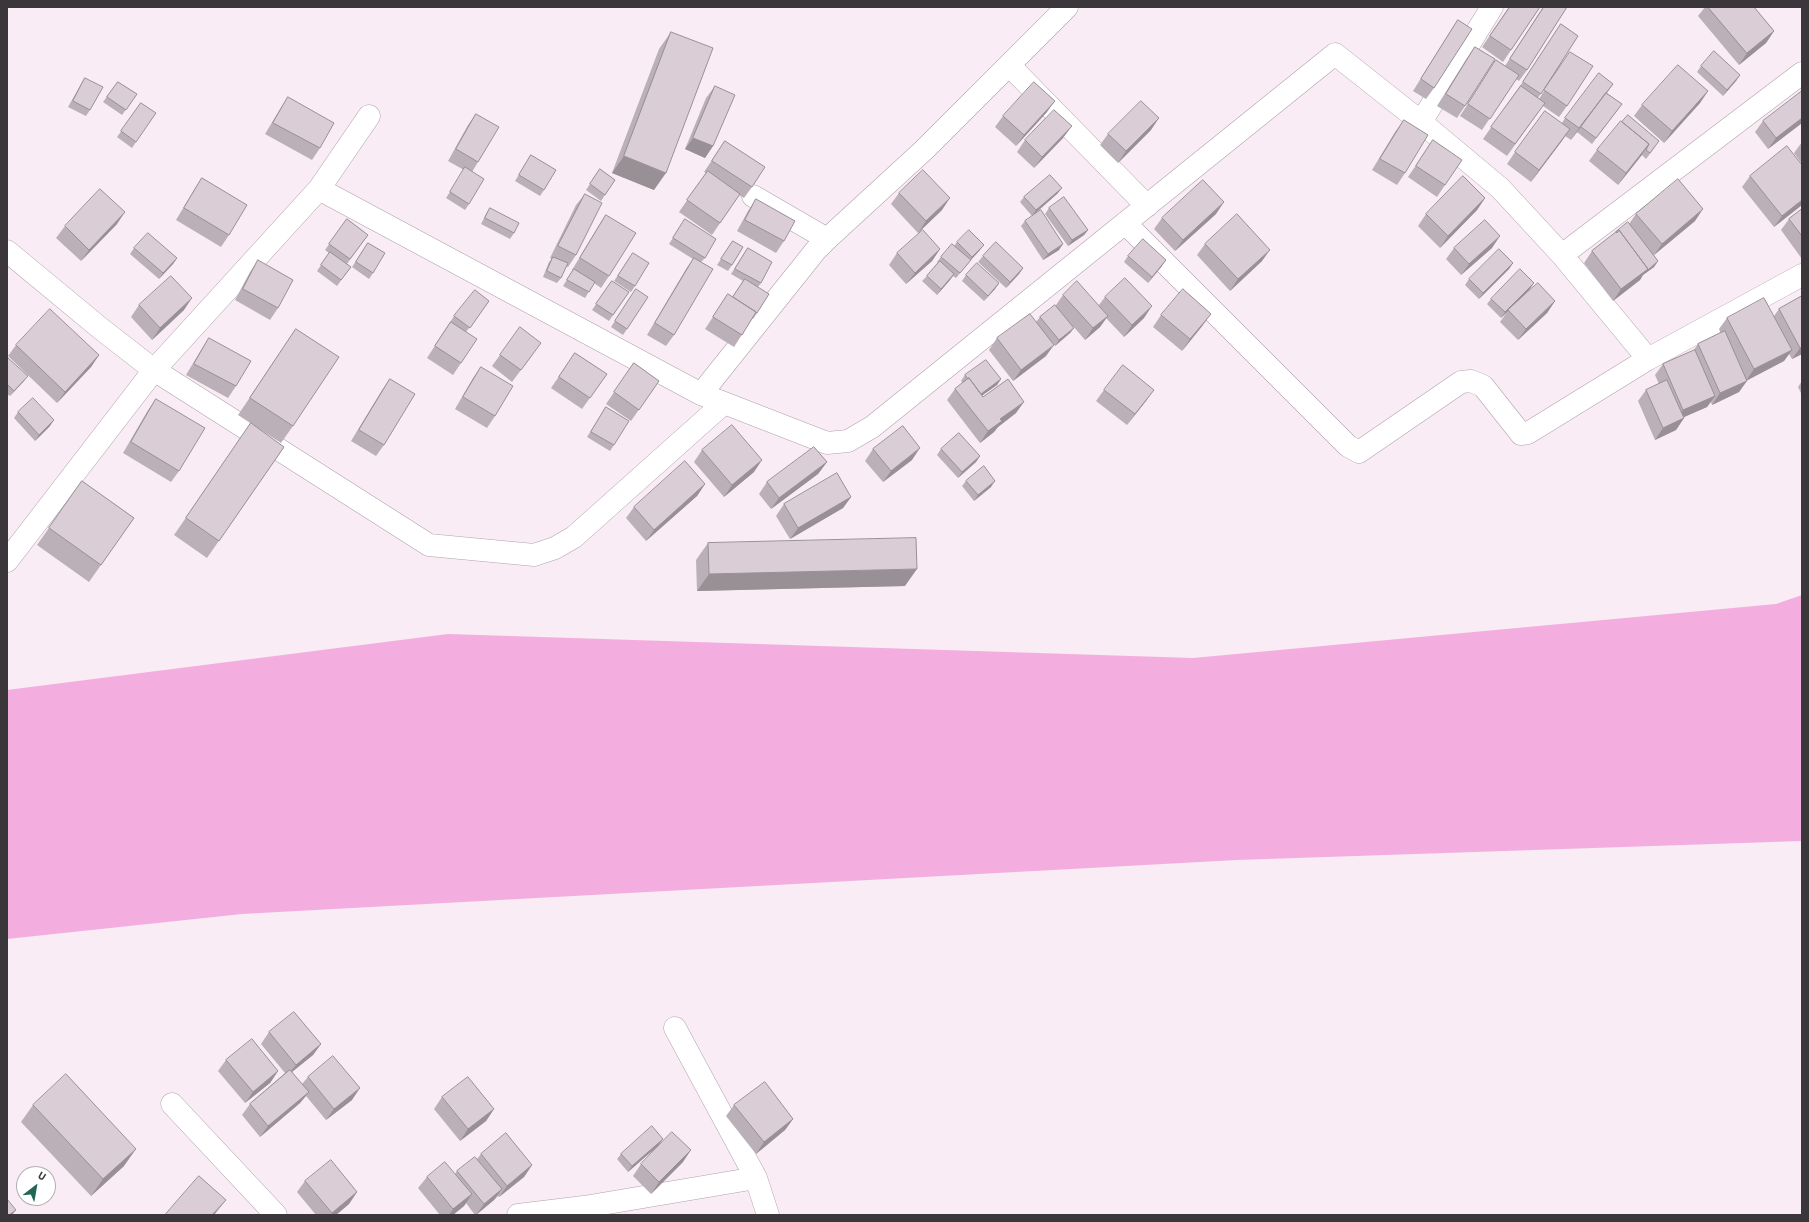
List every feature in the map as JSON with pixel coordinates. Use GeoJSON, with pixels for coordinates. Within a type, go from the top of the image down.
{"type":"FeatureCollection","features":[{"type":"Feature","properties":{"kind":"street"},"geometry":{"type":"LineString","coordinates":[[701,394],[816,250],[924,150],[1067,7]]}},
{"type":"Feature","properties":{"kind":"street"},"geometry":{"type":"LineString","coordinates":[[1421,122],[1492,7]]}},
{"type":"Feature","properties":{"kind":"street"},"geometry":{"type":"LineString","coordinates":[[319,189],[701,394],[827,443],[848,441],[872,427],[1335,54],[1421,122],[1500,188],[1562,255],[1648,359]]}},
{"type":"Feature","properties":{"kind":"street"},"geometry":{"type":"LineString","coordinates":[[1009,65],[1147,206]]}},
{"type":"Feature","properties":{"kind":"street"},"geometry":{"type":"LineString","coordinates":[[1562,255],[1802,73]]}},
{"type":"Feature","properties":{"kind":"street"},"geometry":{"type":"LineString","coordinates":[[7,561],[154,370],[319,189],[368,116]]}},
{"type":"Feature","properties":{"kind":"street"},"geometry":{"type":"LineString","coordinates":[[753,196],[828,239]]}},
{"type":"Feature","properties":{"kind":"street"},"geometry":{"type":"LineString","coordinates":[[1125,223],[1348,446],[1359,452],[1461,382],[1471,381],[1483,386],[1521,434],[1528,433],[1648,359],[1802,276]]}},
{"type":"Feature","properties":{"kind":"street"},"geometry":{"type":"LineString","coordinates":[[7,251],[100,328],[154,370],[429,545],[534,555],[555,548],[574,538],[724,403]]}},
{"type":"Feature","properties":{"kind":"street"},"geometry":{"type":"LineString","coordinates":[[676,1028],[756,1178],[768,1215]]}},
{"type":"Feature","properties":{"kind":"street"},"geometry":{"type":"LineString","coordinates":[[172,1104],[276,1215]]}},
{"type":"Feature","properties":{"kind":"street"},"geometry":{"type":"LineString","coordinates":[[518,1215],[584,1207],[756,1178]]}},
{"type":"Feature","properties":{"kind":"shaded area"},"geometry":{"type":"Polygon","coordinates":[[[1802,595],[1802,841],[1237,860],[242,914],[7,939],[7,690],[448,634],[1193,658],[1776,604],[1802,595]]]}},
{"type":"Feature","properties":{"kind":"building"},"geometry":{"type":"Polygon","coordinates":[[[1510,7],[1540,7],[1511,50],[1490,36],[1510,7]]]}},
{"type":"Feature","properties":{"kind":"building"},"geometry":{"type":"Polygon","coordinates":[[[1544,7],[1567,7],[1527,70],[1510,59],[1544,7]]]}},
{"type":"Feature","properties":{"kind":"building"},"geometry":{"type":"Polygon","coordinates":[[[1708,7],[1754,7],[1774,31],[1747,53],[1708,7]]]}},
{"type":"Feature","properties":{"kind":"building"},"geometry":{"type":"Polygon","coordinates":[[[1458,20],[1472,29],[1434,88],[1421,79],[1458,20]]]}},
{"type":"Feature","properties":{"kind":"building"},"geometry":{"type":"Polygon","coordinates":[[[1561,24],[1578,36],[1541,94],[1523,82],[1561,24]]]}},
{"type":"Feature","properties":{"kind":"building"},"geometry":{"type":"Polygon","coordinates":[[[671,32],[713,48],[666,173],[624,156],[671,32]]]}},
{"type":"Feature","properties":{"kind":"building"},"geometry":{"type":"Polygon","coordinates":[[[1475,47],[1495,59],[1465,106],[1446,94],[1475,47]]]}},
{"type":"Feature","properties":{"kind":"building"},"geometry":{"type":"Polygon","coordinates":[[[1714,51],[1740,75],[1727,90],[1701,66],[1714,51]]]}},
{"type":"Feature","properties":{"kind":"building"},"geometry":{"type":"Polygon","coordinates":[[[1570,52],[1593,66],[1567,106],[1544,90],[1570,52]]]}},
{"type":"Feature","properties":{"kind":"building"},"geometry":{"type":"Polygon","coordinates":[[[1496,60],[1519,75],[1490,119],[1468,104],[1496,60]]]}},
{"type":"Feature","properties":{"kind":"building"},"geometry":{"type":"Polygon","coordinates":[[[1678,65],[1708,91],[1672,131],[1642,105],[1678,65]]]}},
{"type":"Feature","properties":{"kind":"building"},"geometry":{"type":"Polygon","coordinates":[[[1599,73],[1613,84],[1579,128],[1565,118],[1599,73]]]}},
{"type":"Feature","properties":{"kind":"building"},"geometry":{"type":"Polygon","coordinates":[[[85,78],[103,87],[90,110],[73,101],[85,78]]]}},
{"type":"Feature","properties":{"kind":"building"},"geometry":{"type":"Polygon","coordinates":[[[118,82],[137,94],[126,110],[107,97],[118,82]]]}},
{"type":"Feature","properties":{"kind":"building"},"geometry":{"type":"Polygon","coordinates":[[[1034,82],[1055,101],[1024,135],[1003,116],[1034,82]]]}},
{"type":"Feature","properties":{"kind":"building"},"geometry":{"type":"Polygon","coordinates":[[[715,86],[735,95],[713,146],[693,138],[715,86]]]}},
{"type":"Feature","properties":{"kind":"building"},"geometry":{"type":"Polygon","coordinates":[[[1521,86],[1545,103],[1515,144],[1491,127],[1521,86]]]}},
{"type":"Feature","properties":{"kind":"building"},"geometry":{"type":"Polygon","coordinates":[[[1802,91],[1802,118],[1776,138],[1763,121],[1802,91]]]}},
{"type":"Feature","properties":{"kind":"building"},"geometry":{"type":"Polygon","coordinates":[[[1606,93],[1622,104],[1596,138],[1581,127],[1606,93]]]}},
{"type":"Feature","properties":{"kind":"building"},"geometry":{"type":"Polygon","coordinates":[[[288,97],[334,123],[320,148],[273,123],[288,97]]]}},
{"type":"Feature","properties":{"kind":"building"},"geometry":{"type":"Polygon","coordinates":[[[1141,101],[1159,118],[1126,151],[1108,134],[1141,101]]]}},
{"type":"Feature","properties":{"kind":"building"},"geometry":{"type":"Polygon","coordinates":[[[141,103],[156,113],[136,142],[121,131],[141,103]]]}},
{"type":"Feature","properties":{"kind":"building"},"geometry":{"type":"Polygon","coordinates":[[[1054,110],[1072,126],[1042,157],[1025,140],[1054,110]]]}},
{"type":"Feature","properties":{"kind":"building"},"geometry":{"type":"Polygon","coordinates":[[[1545,111],[1570,129],[1539,170],[1515,152],[1545,111]]]}},
{"type":"Feature","properties":{"kind":"building"},"geometry":{"type":"Polygon","coordinates":[[[476,114],[499,127],[478,162],[456,149],[476,114]]]}},
{"type":"Feature","properties":{"kind":"building"},"geometry":{"type":"Polygon","coordinates":[[[1628,115],[1659,141],[1650,153],[1646,150],[1649,144],[1622,122],[1628,115]]]}},
{"type":"Feature","properties":{"kind":"building"},"geometry":{"type":"Polygon","coordinates":[[[1404,120],[1428,135],[1405,173],[1380,159],[1404,120]]]}},
{"type":"Feature","properties":{"kind":"building"},"geometry":{"type":"Polygon","coordinates":[[[1621,121],[1649,144],[1626,173],[1597,150],[1621,121]]]}},
{"type":"Feature","properties":{"kind":"building"},"geometry":{"type":"Polygon","coordinates":[[[1433,140],[1462,160],[1445,185],[1416,166],[1433,140]]]}},
{"type":"Feature","properties":{"kind":"building"},"geometry":{"type":"Polygon","coordinates":[[[725,141],[765,167],[752,187],[712,161],[725,141]]]}},
{"type":"Feature","properties":{"kind":"building"},"geometry":{"type":"Polygon","coordinates":[[[1787,146],[1802,165],[1802,200],[1782,216],[1750,176],[1787,146]]]}},
{"type":"Feature","properties":{"kind":"building"},"geometry":{"type":"Polygon","coordinates":[[[531,155],[556,170],[544,190],[519,175],[531,155]]]}},
{"type":"Feature","properties":{"kind":"building"},"geometry":{"type":"Polygon","coordinates":[[[465,167],[484,179],[469,204],[450,192],[465,167]]]}},
{"type":"Feature","properties":{"kind":"building"},"geometry":{"type":"Polygon","coordinates":[[[600,169],[615,180],[605,195],[590,184],[600,169]]]}},
{"type":"Feature","properties":{"kind":"building"},"geometry":{"type":"Polygon","coordinates":[[[923,170],[950,198],[926,221],[899,193],[923,170]]]}},
{"type":"Feature","properties":{"kind":"building"},"geometry":{"type":"Polygon","coordinates":[[[708,171],[740,194],[720,223],[687,200],[708,171]]]}},
{"type":"Feature","properties":{"kind":"building"},"geometry":{"type":"Polygon","coordinates":[[[1050,175],[1062,188],[1036,210],[1024,197],[1050,175]]]}},
{"type":"Feature","properties":{"kind":"building"},"geometry":{"type":"Polygon","coordinates":[[[1463,176],[1485,198],[1448,236],[1426,214],[1463,176]]]}},
{"type":"Feature","properties":{"kind":"building"},"geometry":{"type":"Polygon","coordinates":[[[202,178],[247,205],[229,235],[184,208],[202,178]]]}},
{"type":"Feature","properties":{"kind":"building"},"geometry":{"type":"Polygon","coordinates":[[[1678,179],[1703,209],[1662,244],[1636,214],[1678,179]]]}},
{"type":"Feature","properties":{"kind":"building"},"geometry":{"type":"Polygon","coordinates":[[[1203,180],[1224,202],[1183,240],[1162,218],[1203,180]]]}},
{"type":"Feature","properties":{"kind":"building"},"geometry":{"type":"Polygon","coordinates":[[[100,189],[125,212],[89,250],[65,226],[100,189]]]}},
{"type":"Feature","properties":{"kind":"building"},"geometry":{"type":"Polygon","coordinates":[[[585,194],[602,203],[576,255],[558,246],[585,194]]]}},
{"type":"Feature","properties":{"kind":"building"},"geometry":{"type":"Polygon","coordinates":[[[1064,197],[1088,230],[1072,240],[1049,208],[1064,197]]]}},
{"type":"Feature","properties":{"kind":"building"},"geometry":{"type":"Polygon","coordinates":[[[756,199],[795,221],[784,241],[745,220],[756,199]]]}},
{"type":"Feature","properties":{"kind":"building"},"geometry":{"type":"Polygon","coordinates":[[[490,208],[519,223],[514,233],[485,218],[490,208]]]}},
{"type":"Feature","properties":{"kind":"building"},"geometry":{"type":"Polygon","coordinates":[[[1802,209],[1802,236],[1789,219],[1802,209]]]}},
{"type":"Feature","properties":{"kind":"building"},"geometry":{"type":"Polygon","coordinates":[[[1041,210],[1063,244],[1048,254],[1025,221],[1041,210]]]}},
{"type":"Feature","properties":{"kind":"building"},"geometry":{"type":"Polygon","coordinates":[[[1237,214],[1270,250],[1238,279],[1205,244],[1237,214]]]}},
{"type":"Feature","properties":{"kind":"building"},"geometry":{"type":"Polygon","coordinates":[[[606,215],[636,233],[609,276],[580,258],[606,215]]]}},
{"type":"Feature","properties":{"kind":"building"},"geometry":{"type":"Polygon","coordinates":[[[347,219],[368,235],[350,259],[329,244],[347,219]]]}},
{"type":"Feature","properties":{"kind":"building"},"geometry":{"type":"Polygon","coordinates":[[[685,219],[716,239],[705,258],[673,238],[685,219]]]}},
{"type":"Feature","properties":{"kind":"building"},"geometry":{"type":"Polygon","coordinates":[[[1485,220],[1500,236],[1469,264],[1454,248],[1485,220]]]}},
{"type":"Feature","properties":{"kind":"building"},"geometry":{"type":"Polygon","coordinates":[[[1628,222],[1658,261],[1648,270],[1619,230],[1617,233],[1616,232],[1628,222]]]}},
{"type":"Feature","properties":{"kind":"building"},"geometry":{"type":"Polygon","coordinates":[[[923,230],[940,249],[915,273],[897,253],[923,230]]]}},
{"type":"Feature","properties":{"kind":"building"},"geometry":{"type":"Polygon","coordinates":[[[969,230],[984,245],[972,257],[957,242],[969,230]]]}},
{"type":"Feature","properties":{"kind":"building"},"geometry":{"type":"Polygon","coordinates":[[[1619,230],[1648,269],[1621,289],[1592,251],[1619,230]]]}},
{"type":"Feature","properties":{"kind":"building"},"geometry":{"type":"Polygon","coordinates":[[[148,233],[177,258],[163,273],[134,248],[148,233]]]}},
{"type":"Feature","properties":{"kind":"building"},"geometry":{"type":"Polygon","coordinates":[[[1143,239],[1166,260],[1152,277],[1128,256],[1143,239]]]}},
{"type":"Feature","properties":{"kind":"building"},"geometry":{"type":"Polygon","coordinates":[[[733,241],[743,247],[732,265],[721,259],[733,241]]]}},
{"type":"Feature","properties":{"kind":"building"},"geometry":{"type":"Polygon","coordinates":[[[996,242],[1023,268],[1010,282],[983,256],[996,242]]]}},
{"type":"Feature","properties":{"kind":"building"},"geometry":{"type":"Polygon","coordinates":[[[368,243],[385,253],[373,273],[356,262],[368,243]]]}},
{"type":"Feature","properties":{"kind":"building"},"geometry":{"type":"Polygon","coordinates":[[[952,244],[971,260],[960,273],[941,257],[952,244]]]}},
{"type":"Feature","properties":{"kind":"building"},"geometry":{"type":"Polygon","coordinates":[[[748,248],[772,262],[761,283],[735,269],[748,248]]]}},
{"type":"Feature","properties":{"kind":"building"},"geometry":{"type":"Polygon","coordinates":[[[1499,249],[1513,263],[1483,293],[1469,279],[1499,249]]]}},
{"type":"Feature","properties":{"kind":"building"},"geometry":{"type":"Polygon","coordinates":[[[330,252],[351,267],[341,280],[321,265],[330,252]]]}},
{"type":"Feature","properties":{"kind":"building"},"geometry":{"type":"Polygon","coordinates":[[[633,253],[649,263],[635,286],[618,276],[633,253]]]}},
{"type":"Feature","properties":{"kind":"building"},"geometry":{"type":"Polygon","coordinates":[[[553,257],[568,263],[561,278],[547,271],[553,257]]]}},
{"type":"Feature","properties":{"kind":"building"},"geometry":{"type":"Polygon","coordinates":[[[694,258],[713,269],[674,335],[655,323],[694,258]]]}},
{"type":"Feature","properties":{"kind":"building"},"geometry":{"type":"Polygon","coordinates":[[[258,260],[293,280],[278,308],[243,289],[258,260]]]}},
{"type":"Feature","properties":{"kind":"building"},"geometry":{"type":"Polygon","coordinates":[[[940,261],[954,274],[941,289],[927,276],[940,261]]]}},
{"type":"Feature","properties":{"kind":"building"},"geometry":{"type":"Polygon","coordinates":[[[977,263],[999,283],[988,296],[966,275],[977,263]]]}},
{"type":"Feature","properties":{"kind":"building"},"geometry":{"type":"Polygon","coordinates":[[[574,269],[595,282],[589,292],[567,280],[574,269]]]}},
{"type":"Feature","properties":{"kind":"building"},"geometry":{"type":"Polygon","coordinates":[[[1520,269],[1534,283],[1505,312],[1491,299],[1520,269]]]}},
{"type":"Feature","properties":{"kind":"building"},"geometry":{"type":"Polygon","coordinates":[[[171,276],[192,298],[160,328],[139,305],[171,276]]]}},
{"type":"Feature","properties":{"kind":"building"},"geometry":{"type":"Polygon","coordinates":[[[1125,278],[1152,306],[1132,325],[1105,297],[1125,278]]]}},
{"type":"Feature","properties":{"kind":"building"},"geometry":{"type":"Polygon","coordinates":[[[745,279],[769,294],[757,313],[733,297],[745,279]]]}},
{"type":"Feature","properties":{"kind":"building"},"geometry":{"type":"Polygon","coordinates":[[[612,281],[629,292],[613,315],[596,304],[612,281]]]}},
{"type":"Feature","properties":{"kind":"building"},"geometry":{"type":"Polygon","coordinates":[[[1077,281],[1108,316],[1093,328],[1063,295],[1077,281]]]}},
{"type":"Feature","properties":{"kind":"building"},"geometry":{"type":"Polygon","coordinates":[[[1538,283],[1555,301],[1526,329],[1508,310],[1538,283]]]}},
{"type":"Feature","properties":{"kind":"building"},"geometry":{"type":"Polygon","coordinates":[[[636,289],[648,297],[627,329],[615,321],[636,289]]]}},
{"type":"Feature","properties":{"kind":"building"},"geometry":{"type":"Polygon","coordinates":[[[1183,289],[1211,314],[1190,339],[1161,315],[1183,289]]]}},
{"type":"Feature","properties":{"kind":"building"},"geometry":{"type":"Polygon","coordinates":[[[475,290],[489,301],[470,328],[454,316],[475,290]]]}},
{"type":"Feature","properties":{"kind":"building"},"geometry":{"type":"Polygon","coordinates":[[[728,294],[756,312],[742,335],[713,317],[728,294]]]}},
{"type":"Feature","properties":{"kind":"building"},"geometry":{"type":"Polygon","coordinates":[[[1802,296],[1802,347],[1800,348],[1779,309],[1802,296]]]}},
{"type":"Feature","properties":{"kind":"building"},"geometry":{"type":"Polygon","coordinates":[[[1764,298],[1792,350],[1754,369],[1727,318],[1764,298]]]}},
{"type":"Feature","properties":{"kind":"building"},"geometry":{"type":"Polygon","coordinates":[[[1055,305],[1074,328],[1059,340],[1040,317],[1055,305]]]}},
{"type":"Feature","properties":{"kind":"building"},"geometry":{"type":"Polygon","coordinates":[[[50,309],[99,355],[65,392],[16,345],[50,309]]]}},
{"type":"Feature","properties":{"kind":"building"},"geometry":{"type":"Polygon","coordinates":[[[1030,314],[1054,345],[1021,370],[997,338],[1030,314]]]}},
{"type":"Feature","properties":{"kind":"building"},"geometry":{"type":"Polygon","coordinates":[[[451,322],[477,339],[461,363],[435,346],[451,322]]]}},
{"type":"Feature","properties":{"kind":"building"},"geometry":{"type":"Polygon","coordinates":[[[520,327],[541,343],[521,370],[500,355],[520,327]]]}},
{"type":"Feature","properties":{"kind":"building"},"geometry":{"type":"Polygon","coordinates":[[[296,329],[339,357],[293,426],[250,398],[296,329]]]}},
{"type":"Feature","properties":{"kind":"building"},"geometry":{"type":"Polygon","coordinates":[[[1725,331],[1747,381],[1720,393],[1698,344],[1725,331]]]}},
{"type":"Feature","properties":{"kind":"building"},"geometry":{"type":"Polygon","coordinates":[[[209,338],[251,361],[236,386],[194,364],[209,338]]]}},
{"type":"Feature","properties":{"kind":"building"},"geometry":{"type":"Polygon","coordinates":[[[1695,350],[1715,396],[1683,410],[1663,364],[1695,350]]]}},
{"type":"Feature","properties":{"kind":"building"},"geometry":{"type":"Polygon","coordinates":[[[575,353],[607,374],[590,398],[559,377],[575,353]]]}},
{"type":"Feature","properties":{"kind":"building"},"geometry":{"type":"Polygon","coordinates":[[[8,358],[28,376],[14,391],[7,384],[8,358]]]}},
{"type":"Feature","properties":{"kind":"building"},"geometry":{"type":"Polygon","coordinates":[[[986,360],[1001,379],[981,394],[965,375],[986,360]]]}},
{"type":"Feature","properties":{"kind":"building"},"geometry":{"type":"Polygon","coordinates":[[[634,363],[659,381],[639,410],[614,392],[634,363]]]}},
{"type":"Feature","properties":{"kind":"building"},"geometry":{"type":"Polygon","coordinates":[[[1123,365],[1154,390],[1135,414],[1104,390],[1123,365]]]}},
{"type":"Feature","properties":{"kind":"building"},"geometry":{"type":"Polygon","coordinates":[[[481,367],[513,386],[495,416],[463,397],[481,367]]]}},
{"type":"Feature","properties":{"kind":"building"},"geometry":{"type":"Polygon","coordinates":[[[969,378],[983,397],[1008,379],[1024,402],[1000,419],[1002,421],[988,431],[955,389],[969,378]]]}},
{"type":"Feature","properties":{"kind":"building"},"geometry":{"type":"Polygon","coordinates":[[[390,379],[415,394],[384,445],[359,430],[390,379]]]}},
{"type":"Feature","properties":{"kind":"building"},"geometry":{"type":"Polygon","coordinates":[[[1667,380],[1684,418],[1663,428],[1646,390],[1667,380]]]}},
{"type":"Feature","properties":{"kind":"building"},"geometry":{"type":"Polygon","coordinates":[[[33,398],[54,420],[39,435],[18,412],[33,398]]]}},
{"type":"Feature","properties":{"kind":"building"},"geometry":{"type":"Polygon","coordinates":[[[156,399],[205,428],[179,471],[131,442],[156,399]]]}},
{"type":"Feature","properties":{"kind":"building"},"geometry":{"type":"Polygon","coordinates":[[[606,407],[629,421],[614,445],[591,432],[606,407]]]}},
{"type":"Feature","properties":{"kind":"building"},"geometry":{"type":"Polygon","coordinates":[[[251,423],[284,447],[219,541],[186,518],[251,423]]]}},
{"type":"Feature","properties":{"kind":"building"},"geometry":{"type":"Polygon","coordinates":[[[732,425],[762,460],[732,485],[702,450],[732,425]]]}},
{"type":"Feature","properties":{"kind":"building"},"geometry":{"type":"Polygon","coordinates":[[[903,426],[920,448],[891,471],[873,449],[903,426]]]}},
{"type":"Feature","properties":{"kind":"building"},"geometry":{"type":"Polygon","coordinates":[[[959,433],[980,456],[962,472],[941,449],[959,433]]]}},
{"type":"Feature","properties":{"kind":"building"},"geometry":{"type":"Polygon","coordinates":[[[814,447],[827,462],[779,498],[767,482],[814,447]]]}},
{"type":"Feature","properties":{"kind":"building"},"geometry":{"type":"Polygon","coordinates":[[[685,461],[705,484],[654,530],[634,507],[685,461]]]}},
{"type":"Feature","properties":{"kind":"building"},"geometry":{"type":"Polygon","coordinates":[[[984,466],[995,481],[978,495],[966,481],[984,466]]]}},
{"type":"Feature","properties":{"kind":"building"},"geometry":{"type":"Polygon","coordinates":[[[837,473],[851,497],[798,528],[784,504],[837,473]]]}},
{"type":"Feature","properties":{"kind":"building"},"geometry":{"type":"Polygon","coordinates":[[[82,481],[134,518],[101,565],[49,528],[82,481]]]}},
{"type":"Feature","properties":{"kind":"building"},"geometry":{"type":"Polygon","coordinates":[[[916,538],[917,569],[709,574],[708,543],[916,538]]]}},
{"type":"Feature","properties":{"kind":"building"},"geometry":{"type":"Polygon","coordinates":[[[294,1012],[321,1044],[296,1065],[269,1032],[294,1012]]]}},
{"type":"Feature","properties":{"kind":"building"},"geometry":{"type":"Polygon","coordinates":[[[252,1039],[278,1071],[253,1092],[226,1060],[252,1039]]]}},
{"type":"Feature","properties":{"kind":"building"},"geometry":{"type":"Polygon","coordinates":[[[333,1056],[360,1088],[334,1109],[308,1077],[333,1056]]]}},
{"type":"Feature","properties":{"kind":"building"},"geometry":{"type":"Polygon","coordinates":[[[290,1070],[309,1092],[268,1126],[250,1104],[290,1070]]]}},
{"type":"Feature","properties":{"kind":"building"},"geometry":{"type":"Polygon","coordinates":[[[66,1074],[136,1149],[103,1179],[33,1105],[66,1074]]]}},
{"type":"Feature","properties":{"kind":"building"},"geometry":{"type":"Polygon","coordinates":[[[468,1077],[494,1109],[468,1129],[442,1097],[468,1077]]]}},
{"type":"Feature","properties":{"kind":"building"},"geometry":{"type":"Polygon","coordinates":[[[765,1082],[793,1119],[764,1142],[734,1105],[765,1082]]]}},
{"type":"Feature","properties":{"kind":"building"},"geometry":{"type":"Polygon","coordinates":[[[652,1126],[663,1139],[632,1166],[621,1154],[652,1126]]]}},
{"type":"Feature","properties":{"kind":"building"},"geometry":{"type":"Polygon","coordinates":[[[672,1132],[691,1150],[659,1182],[641,1164],[672,1132]]]}},
{"type":"Feature","properties":{"kind":"building"},"geometry":{"type":"Polygon","coordinates":[[[506,1133],[532,1165],[507,1186],[481,1154],[506,1133]]]}},
{"type":"Feature","properties":{"kind":"building"},"geometry":{"type":"Polygon","coordinates":[[[475,1157],[502,1189],[484,1204],[457,1171],[475,1157]]]}},
{"type":"Feature","properties":{"kind":"building"},"geometry":{"type":"Polygon","coordinates":[[[331,1160],[357,1192],[332,1213],[305,1181],[331,1160]]]}},
{"type":"Feature","properties":{"kind":"building"},"geometry":{"type":"Polygon","coordinates":[[[445,1162],[472,1194],[453,1209],[427,1177],[445,1162]]]}},
{"type":"Feature","properties":{"kind":"building"},"geometry":{"type":"Polygon","coordinates":[[[199,1176],[226,1200],[212,1215],[165,1215],[199,1176]]]}},
{"type":"Feature","properties":{"kind":"building"},"geometry":{"type":"Polygon","coordinates":[[[7,1199],[16,1210],[9,1215],[7,1215],[7,1199]]]}}]}
